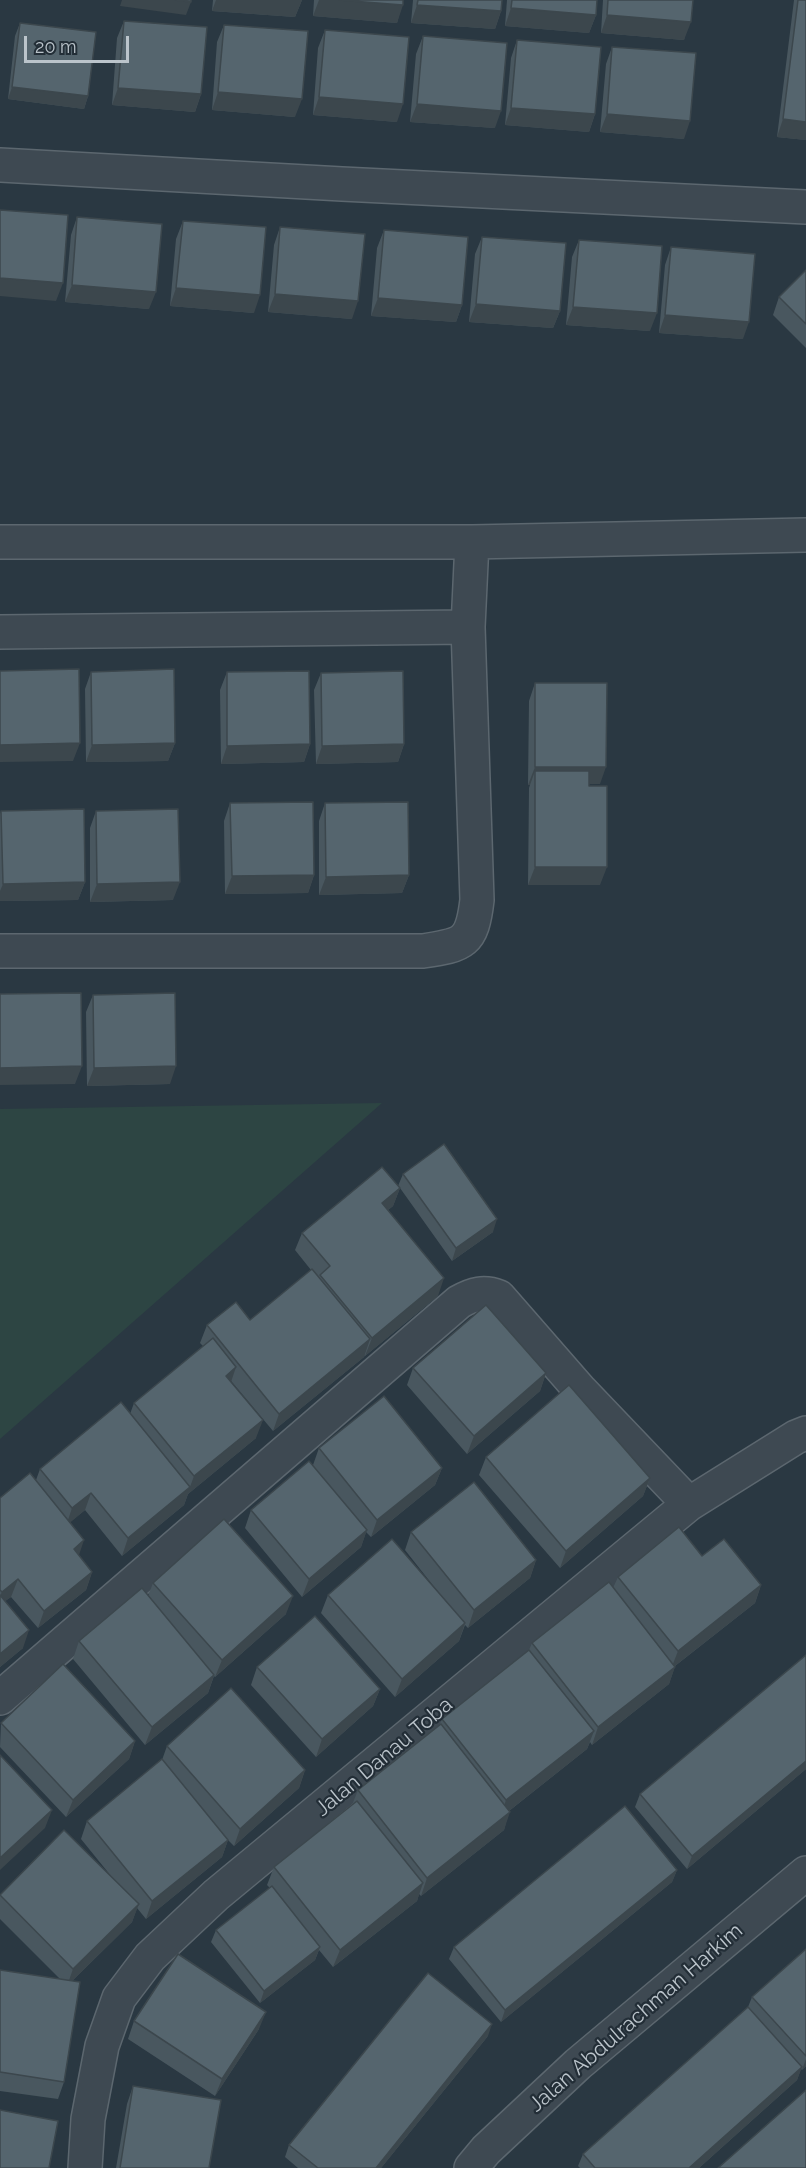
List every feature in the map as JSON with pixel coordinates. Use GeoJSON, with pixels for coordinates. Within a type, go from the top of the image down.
{"type":"FeatureCollection","features":[{"type":"Feature","properties":{"kind":"street"},"geometry":{"type":"LineString","coordinates":[[0,165],[806,207]]}},
{"type":"Feature","properties":{"kind":"street"},"geometry":{"type":"LineString","coordinates":[[0,542],[472,542],[806,535]]}},
{"type":"Feature","properties":{"kind":"street"},"geometry":{"type":"LineString","coordinates":[[0,951],[423,951],[447,948],[465,939],[474,925],[477,900],[468,627],[472,542]]}},
{"type":"Feature","properties":{"kind":"street"},"geometry":{"type":"LineString","coordinates":[[0,632],[468,627]]}},
{"type":"Feature","properties":{"kind":"street"},"geometry":{"type":"LineString","coordinates":[[0,1698],[459,1302],[479,1293],[489,1293],[499,1297],[581,1391],[689,1504]]}},
{"type":"Feature","properties":{"kind":"street","name":"Jalan Danau Toba"},"geometry":{"type":"LineString","coordinates":[[85,2168],[88,2119],[102,2046],[119,1998],[150,1957],[216,1895],[689,1504],[806,1433]]}},
{"type":"Feature","properties":{"kind":"street","name":"Jalan Abdulrachman Harkim"},"geometry":{"type":"LineString","coordinates":[[471,2168],[486,2150],[578,2064],[806,1874]]}},
{"type":"Feature","properties":{"kind":"green space"},"geometry":{"type":"Polygon","coordinates":[[[382,1103],[0,1439],[0,1109],[382,1103]]]}},
{"type":"Feature","properties":{"kind":"building"},"geometry":{"type":"Polygon","coordinates":[[[339,0],[403,0],[403,5],[339,0]]]}},
{"type":"Feature","properties":{"kind":"building"},"geometry":{"type":"Polygon","coordinates":[[[418,0],[502,0],[501,11],[417,5],[418,0]]]}},
{"type":"Feature","properties":{"kind":"building"},"geometry":{"type":"Polygon","coordinates":[[[512,0],[597,0],[596,15],[511,8],[512,0]]]}},
{"type":"Feature","properties":{"kind":"building"},"geometry":{"type":"Polygon","coordinates":[[[608,0],[693,0],[691,22],[607,15],[608,0]]]}},
{"type":"Feature","properties":{"kind":"building"},"geometry":{"type":"Polygon","coordinates":[[[798,0],[806,0],[806,122],[783,119],[798,0]]]}},
{"type":"Feature","properties":{"kind":"building"},"geometry":{"type":"Polygon","coordinates":[[[124,21],[207,27],[201,94],[118,88],[124,21]]]}},
{"type":"Feature","properties":{"kind":"building"},"geometry":{"type":"Polygon","coordinates":[[[20,23],[96,32],[88,96],[12,87],[20,23]]]}},
{"type":"Feature","properties":{"kind":"building"},"geometry":{"type":"Polygon","coordinates":[[[224,25],[308,31],[302,99],[218,92],[224,25]]]}},
{"type":"Feature","properties":{"kind":"building"},"geometry":{"type":"Polygon","coordinates":[[[325,30],[409,37],[403,104],[319,97],[325,30]]]}},
{"type":"Feature","properties":{"kind":"building"},"geometry":{"type":"Polygon","coordinates":[[[423,36],[507,43],[501,111],[417,104],[423,36]]]}},
{"type":"Feature","properties":{"kind":"building"},"geometry":{"type":"Polygon","coordinates":[[[517,40],[601,47],[595,114],[511,108],[517,40]]]}},
{"type":"Feature","properties":{"kind":"building"},"geometry":{"type":"Polygon","coordinates":[[[612,47],[696,53],[690,121],[607,114],[612,47]]]}},
{"type":"Feature","properties":{"kind":"building"},"geometry":{"type":"Polygon","coordinates":[[[0,210],[68,215],[63,283],[0,278],[0,210]]]}},
{"type":"Feature","properties":{"kind":"building"},"geometry":{"type":"Polygon","coordinates":[[[77,217],[162,224],[156,292],[72,285],[77,217]]]}},
{"type":"Feature","properties":{"kind":"building"},"geometry":{"type":"Polygon","coordinates":[[[183,221],[266,227],[260,295],[176,288],[183,221]]]}},
{"type":"Feature","properties":{"kind":"building"},"geometry":{"type":"Polygon","coordinates":[[[280,227],[365,234],[358,301],[275,294],[280,227]]]}},
{"type":"Feature","properties":{"kind":"building"},"geometry":{"type":"Polygon","coordinates":[[[384,230],[468,237],[462,305],[378,298],[384,230]]]}},
{"type":"Feature","properties":{"kind":"building"},"geometry":{"type":"Polygon","coordinates":[[[482,237],[566,243],[560,311],[476,304],[482,237]]]}},
{"type":"Feature","properties":{"kind":"building"},"geometry":{"type":"Polygon","coordinates":[[[579,240],[662,246],[657,313],[573,307],[579,240]]]}},
{"type":"Feature","properties":{"kind":"building"},"geometry":{"type":"Polygon","coordinates":[[[671,247],[755,254],[749,322],[665,315],[671,247]]]}},
{"type":"Feature","properties":{"kind":"building"},"geometry":{"type":"Polygon","coordinates":[[[806,270],[806,324],[779,297],[806,270]]]}},
{"type":"Feature","properties":{"kind":"building"},"geometry":{"type":"Polygon","coordinates":[[[79,669],[80,743],[0,745],[0,671],[79,669]]]}},
{"type":"Feature","properties":{"kind":"building"},"geometry":{"type":"Polygon","coordinates":[[[174,669],[175,743],[92,745],[91,672],[174,669]]]}},
{"type":"Feature","properties":{"kind":"building"},"geometry":{"type":"Polygon","coordinates":[[[309,671],[310,744],[227,746],[227,672],[309,671]]]}},
{"type":"Feature","properties":{"kind":"building"},"geometry":{"type":"Polygon","coordinates":[[[403,671],[404,744],[322,746],[321,673],[403,671]]]}},
{"type":"Feature","properties":{"kind":"building"},"geometry":{"type":"Polygon","coordinates":[[[535,683],[607,683],[606,767],[535,767],[535,683]]]}},
{"type":"Feature","properties":{"kind":"building"},"geometry":{"type":"Polygon","coordinates":[[[535,771],[589,771],[589,786],[607,786],[607,867],[535,867],[535,771]]]}},
{"type":"Feature","properties":{"kind":"building"},"geometry":{"type":"Polygon","coordinates":[[[313,802],[314,875],[232,876],[230,803],[313,802]]]}},
{"type":"Feature","properties":{"kind":"building"},"geometry":{"type":"Polygon","coordinates":[[[408,802],[409,875],[326,877],[325,803],[408,802]]]}},
{"type":"Feature","properties":{"kind":"building"},"geometry":{"type":"Polygon","coordinates":[[[84,809],[85,882],[3,884],[1,811],[84,809]]]}},
{"type":"Feature","properties":{"kind":"building"},"geometry":{"type":"Polygon","coordinates":[[[178,809],[180,882],[97,884],[96,811],[178,809]]]}},
{"type":"Feature","properties":{"kind":"building"},"geometry":{"type":"Polygon","coordinates":[[[81,993],[82,1066],[0,1068],[0,994],[81,993]]]}},
{"type":"Feature","properties":{"kind":"building"},"geometry":{"type":"Polygon","coordinates":[[[175,993],[176,1066],[94,1068],[93,995],[175,993]]]}},
{"type":"Feature","properties":{"kind":"building"},"geometry":{"type":"Polygon","coordinates":[[[444,1144],[497,1219],[456,1248],[403,1174],[444,1144]]]}},
{"type":"Feature","properties":{"kind":"building"},"geometry":{"type":"Polygon","coordinates":[[[382,1167],[400,1188],[382,1203],[444,1278],[372,1338],[320,1275],[330,1266],[302,1233],[382,1167]]]}},
{"type":"Feature","properties":{"kind":"building"},"geometry":{"type":"Polygon","coordinates":[[[312,1269],[370,1339],[279,1414],[207,1325],[236,1302],[250,1320],[312,1269]]]}},
{"type":"Feature","properties":{"kind":"building"},"geometry":{"type":"Polygon","coordinates":[[[486,1305],[546,1373],[474,1436],[413,1368],[486,1305]]]}},
{"type":"Feature","properties":{"kind":"building"},"geometry":{"type":"Polygon","coordinates":[[[213,1338],[236,1367],[226,1376],[263,1420],[194,1476],[134,1403],[213,1338]]]}},
{"type":"Feature","properties":{"kind":"building"},"geometry":{"type":"Polygon","coordinates":[[[569,1385],[650,1478],[566,1551],[486,1457],[569,1385]]]}},
{"type":"Feature","properties":{"kind":"building"},"geometry":{"type":"Polygon","coordinates":[[[384,1396],[442,1468],[377,1520],[319,1448],[384,1396]]]}},
{"type":"Feature","properties":{"kind":"building"},"geometry":{"type":"Polygon","coordinates":[[[121,1402],[190,1487],[128,1538],[91,1493],[72,1508],[40,1469],[121,1402]]]}},
{"type":"Feature","properties":{"kind":"building"},"geometry":{"type":"Polygon","coordinates":[[[309,1461],[367,1530],[309,1579],[251,1510],[309,1461]]]}},
{"type":"Feature","properties":{"kind":"building"},"geometry":{"type":"Polygon","coordinates":[[[30,1473],[84,1540],[74,1549],[92,1572],[44,1611],[18,1579],[2,1592],[0,1590],[0,1498],[30,1473]]]}},
{"type":"Feature","properties":{"kind":"building"},"geometry":{"type":"Polygon","coordinates":[[[474,1482],[536,1560],[474,1610],[411,1532],[474,1482]]]}},
{"type":"Feature","properties":{"kind":"building"},"geometry":{"type":"Polygon","coordinates":[[[224,1519],[293,1596],[222,1660],[153,1583],[224,1519]]]}},
{"type":"Feature","properties":{"kind":"building"},"geometry":{"type":"Polygon","coordinates":[[[679,1527],[702,1556],[724,1539],[761,1585],[678,1651],[618,1577],[679,1527]]]}},
{"type":"Feature","properties":{"kind":"building"},"geometry":{"type":"Polygon","coordinates":[[[392,1539],[465,1623],[402,1679],[328,1595],[392,1539]]]}},
{"type":"Feature","properties":{"kind":"building"},"geometry":{"type":"Polygon","coordinates":[[[609,1582],[675,1667],[598,1727],[532,1643],[609,1582]]]}},
{"type":"Feature","properties":{"kind":"building"},"geometry":{"type":"Polygon","coordinates":[[[142,1588],[214,1675],[152,1727],[79,1641],[142,1588]]]}},
{"type":"Feature","properties":{"kind":"building"},"geometry":{"type":"Polygon","coordinates":[[[0,1595],[29,1630],[0,1654],[0,1595]]]}},
{"type":"Feature","properties":{"kind":"building"},"geometry":{"type":"Polygon","coordinates":[[[315,1616],[380,1689],[322,1739],[257,1667],[315,1616]]]}},
{"type":"Feature","properties":{"kind":"building"},"geometry":{"type":"Polygon","coordinates":[[[529,1650],[594,1731],[506,1800],[442,1719],[529,1650]]]}},
{"type":"Feature","properties":{"kind":"building"},"geometry":{"type":"Polygon","coordinates":[[[806,1655],[806,1761],[692,1856],[640,1794],[806,1655]]]}},
{"type":"Feature","properties":{"kind":"building"},"geometry":{"type":"Polygon","coordinates":[[[63,1664],[135,1741],[73,1800],[1,1723],[63,1664]]]}},
{"type":"Feature","properties":{"kind":"building"},"geometry":{"type":"Polygon","coordinates":[[[231,1688],[305,1770],[240,1829],[167,1746],[231,1688]]]}},
{"type":"Feature","properties":{"kind":"building"},"geometry":{"type":"Polygon","coordinates":[[[441,1724],[510,1812],[427,1878],[358,1790],[441,1724]]]}},
{"type":"Feature","properties":{"kind":"building"},"geometry":{"type":"Polygon","coordinates":[[[0,1755],[52,1810],[0,1858],[0,1755]]]}},
{"type":"Feature","properties":{"kind":"building"},"geometry":{"type":"Polygon","coordinates":[[[162,1759],[228,1840],[152,1901],[87,1821],[162,1759]]]}},
{"type":"Feature","properties":{"kind":"building"},"geometry":{"type":"Polygon","coordinates":[[[357,1801],[423,1883],[340,1950],[274,1867],[357,1801]]]}},
{"type":"Feature","properties":{"kind":"building"},"geometry":{"type":"Polygon","coordinates":[[[625,1806],[677,1870],[505,2010],[454,1947],[625,1806]]]}},
{"type":"Feature","properties":{"kind":"building"},"geometry":{"type":"Polygon","coordinates":[[[64,1830],[139,1904],[73,1969],[0,1895],[64,1830]]]}},
{"type":"Feature","properties":{"kind":"building"},"geometry":{"type":"Polygon","coordinates":[[[272,1886],[320,1947],[264,1991],[216,1930],[272,1886]]]}},
{"type":"Feature","properties":{"kind":"building"},"geometry":{"type":"Polygon","coordinates":[[[806,1949],[806,2056],[752,1997],[806,1949]]]}},
{"type":"Feature","properties":{"kind":"building"},"geometry":{"type":"Polygon","coordinates":[[[178,1954],[266,2012],[222,2079],[134,2021],[178,1954]]]}},
{"type":"Feature","properties":{"kind":"building"},"geometry":{"type":"Polygon","coordinates":[[[0,1970],[80,1982],[64,2082],[0,2072],[0,1970]]]}},
{"type":"Feature","properties":{"kind":"building"},"geometry":{"type":"Polygon","coordinates":[[[428,1973],[492,2024],[376,2168],[318,2168],[289,2145],[428,1973]]]}},
{"type":"Feature","properties":{"kind":"building"},"geometry":{"type":"Polygon","coordinates":[[[748,2007],[802,2067],[689,2168],[595,2168],[583,2154],[748,2007]]]}},
{"type":"Feature","properties":{"kind":"building"},"geometry":{"type":"Polygon","coordinates":[[[133,2086],[221,2100],[209,2168],[120,2168],[133,2086]]]}},
{"type":"Feature","properties":{"kind":"building"},"geometry":{"type":"Polygon","coordinates":[[[806,2090],[806,2168],[718,2168],[806,2090]]]}},
{"type":"Feature","properties":{"kind":"building"},"geometry":{"type":"Polygon","coordinates":[[[0,2110],[58,2121],[49,2168],[0,2168],[0,2110]]]}}]}
